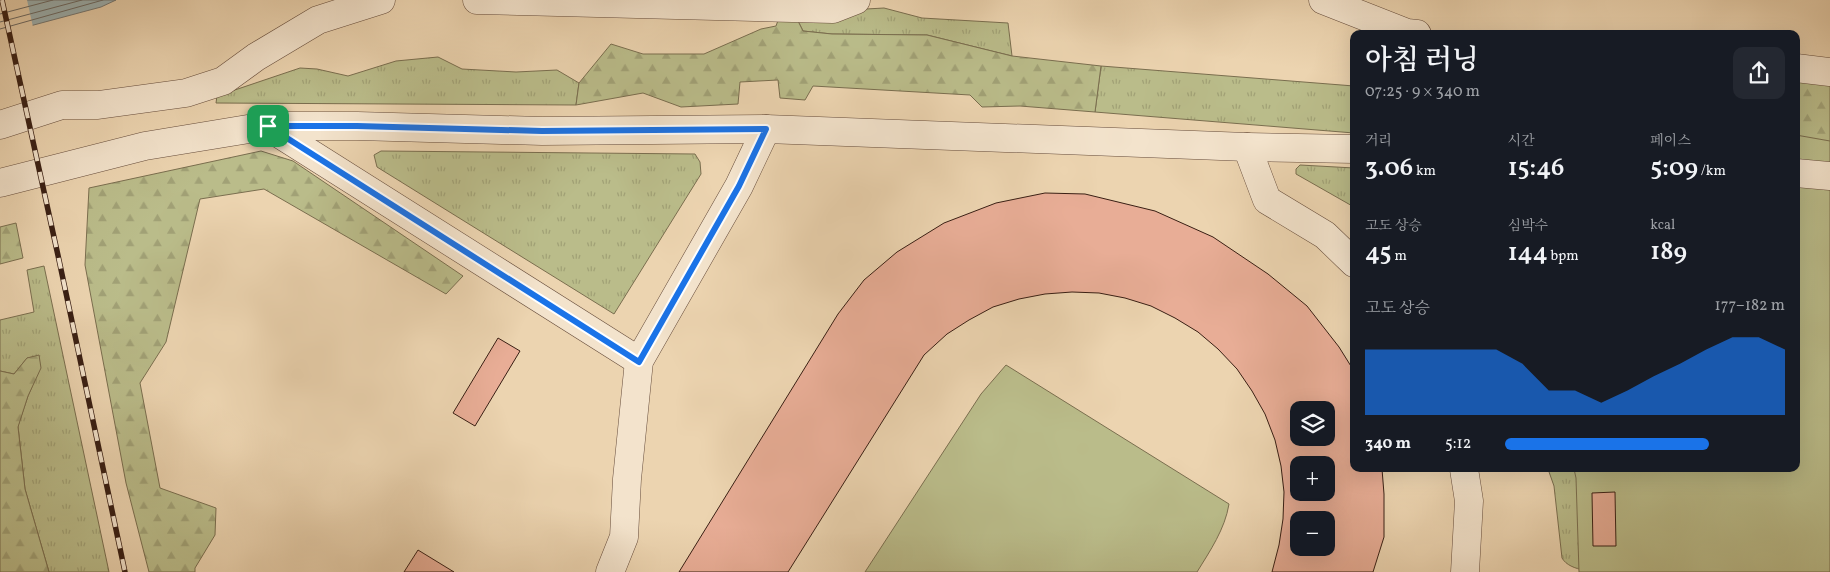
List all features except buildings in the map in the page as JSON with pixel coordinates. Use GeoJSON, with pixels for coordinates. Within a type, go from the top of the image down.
{"type":"FeatureCollection","features":[{"type":"Feature","properties":{"kind":"street"},"geometry":{"type":"LineString","coordinates":[[0,125],[62,105],[98,105],[186,93],[214,84],[223,81],[256,57],[318,20],[380,0]]}},
{"type":"Feature","properties":{"kind":"street"},"geometry":{"type":"LineString","coordinates":[[477,0],[833,9],[856,0]]}},
{"type":"Feature","properties":{"kind":"street"},"geometry":{"type":"LineString","coordinates":[[1323,0],[1399,30]]}},
{"type":"Feature","properties":{"kind":"street"},"geometry":{"type":"LineString","coordinates":[[1800,68],[1830,72]]}},
{"type":"Feature","properties":{"kind":"street"},"geometry":{"type":"LineString","coordinates":[[268,126],[639,362]]}},
{"type":"Feature","properties":{"kind":"street"},"geometry":{"type":"LineString","coordinates":[[0,183],[145,146],[268,126],[357,126],[542,131],[766,129],[1247,147],[1350,149]]}},
{"type":"Feature","properties":{"kind":"street"},"geometry":{"type":"LineString","coordinates":[[610,572],[624,537],[627,478],[639,362],[739,186],[766,129]]}},
{"type":"Feature","properties":{"kind":"street"},"geometry":{"type":"LineString","coordinates":[[1247,147],[1267,200],[1326,235],[1350,259]]}},
{"type":"Feature","properties":{"kind":"street"},"geometry":{"type":"LineString","coordinates":[[1800,172],[1830,176]]}},
{"type":"Feature","properties":{"kind":"street"},"geometry":{"type":"LineString","coordinates":[[1465,472],[1470,501],[1466,572]]}},
{"type":"Feature","properties":{"kind":"green space"},"geometry":{"type":"Polygon","coordinates":[[[884,8],[922,18],[1008,23],[1012,56],[927,35],[832,34],[803,31],[794,13],[884,8]]]}},
{"type":"Feature","properties":{"kind":"green space"},"geometry":{"type":"Polygon","coordinates":[[[794,13],[803,31],[832,34],[927,35],[1012,56],[1101,66],[1095,112],[1020,106],[982,107],[970,95],[813,86],[805,100],[780,98],[778,80],[740,82],[738,104],[681,107],[643,93],[576,105],[579,83],[611,44],[643,54],[704,54],[761,29],[776,26],[780,15],[794,13]]]}},
{"type":"Feature","properties":{"kind":"green space"},"geometry":{"type":"Polygon","coordinates":[[[438,57],[462,69],[516,72],[557,70],[579,83],[576,105],[216,103],[217,96],[300,68],[317,69],[348,76],[396,61],[438,57]]]}},
{"type":"Feature","properties":{"kind":"green space"},"geometry":{"type":"Polygon","coordinates":[[[1101,66],[1350,86],[1350,133],[1095,112],[1101,66]]]}},
{"type":"Feature","properties":{"kind":"green space"},"geometry":{"type":"Polygon","coordinates":[[[1800,78],[1830,80],[1830,165],[1800,161],[1800,78]]]}},
{"type":"Feature","properties":{"kind":"green space"},"geometry":{"type":"Polygon","coordinates":[[[1800,136],[1830,141],[1830,572],[1579,572],[1575,472],[1800,472],[1800,136]]]}},
{"type":"Feature","properties":{"kind":"green space"},"geometry":{"type":"Polygon","coordinates":[[[261,151],[293,161],[463,276],[446,294],[264,189],[200,199],[166,342],[140,383],[160,488],[216,508],[215,535],[195,568],[195,572],[149,572],[126,483],[85,265],[89,188],[261,151]]]}},
{"type":"Feature","properties":{"kind":"green space"},"geometry":{"type":"Polygon","coordinates":[[[381,151],[695,154],[700,162],[701,174],[614,314],[377,167],[374,155],[381,151]]]}},
{"type":"Feature","properties":{"kind":"green space"},"geometry":{"type":"Polygon","coordinates":[[[1300,165],[1350,168],[1350,205],[1296,174],[1296,169],[1300,165]]]}},
{"type":"Feature","properties":{"kind":"green space"},"geometry":{"type":"Polygon","coordinates":[[[16,223],[23,258],[0,264],[0,227],[16,223]]]}},
{"type":"Feature","properties":{"kind":"green space"},"geometry":{"type":"Polygon","coordinates":[[[44,266],[109,572],[49,572],[25,489],[18,426],[40,368],[39,356],[27,358],[14,374],[0,371],[0,320],[34,312],[27,270],[44,266]]]}},
{"type":"Feature","properties":{"kind":"green space"},"geometry":{"type":"Polygon","coordinates":[[[39,355],[41,368],[28,396],[18,427],[25,489],[49,572],[0,572],[0,371],[14,374],[27,358],[39,355]]]}},
{"type":"Feature","properties":{"kind":"green space"},"geometry":{"type":"Polygon","coordinates":[[[1006,365],[1229,504],[1221,531],[1197,572],[865,572],[981,394],[1006,365]]]}},
{"type":"Feature","properties":{"kind":"green space"},"geometry":{"type":"Polygon","coordinates":[[[1549,472],[1613,472],[1615,572],[1578,569],[1566,563],[1562,558],[1554,486],[1549,472]]]}},
{"type":"Feature","properties":{"kind":"water"},"geometry":{"type":"Polygon","coordinates":[[[0,0],[116,0],[101,7],[0,34],[0,0]]]}},
{"type":"Feature","properties":{"kind":"pier"},"geometry":{"type":"Polygon","coordinates":[[[0,0],[27,0],[33,27],[0,36],[0,0]]]}},
{"type":"Feature","properties":{"kind":"railway"},"geometry":{"type":"LineString","coordinates":[[2,0],[125,572]]}},
{"type":"Feature","properties":{"kind":"route"},"geometry":{"type":"LineString","coordinates":[[268,126],[357,126],[542,131],[766,129],[739,186],[639,362],[268,126]]}}]}
